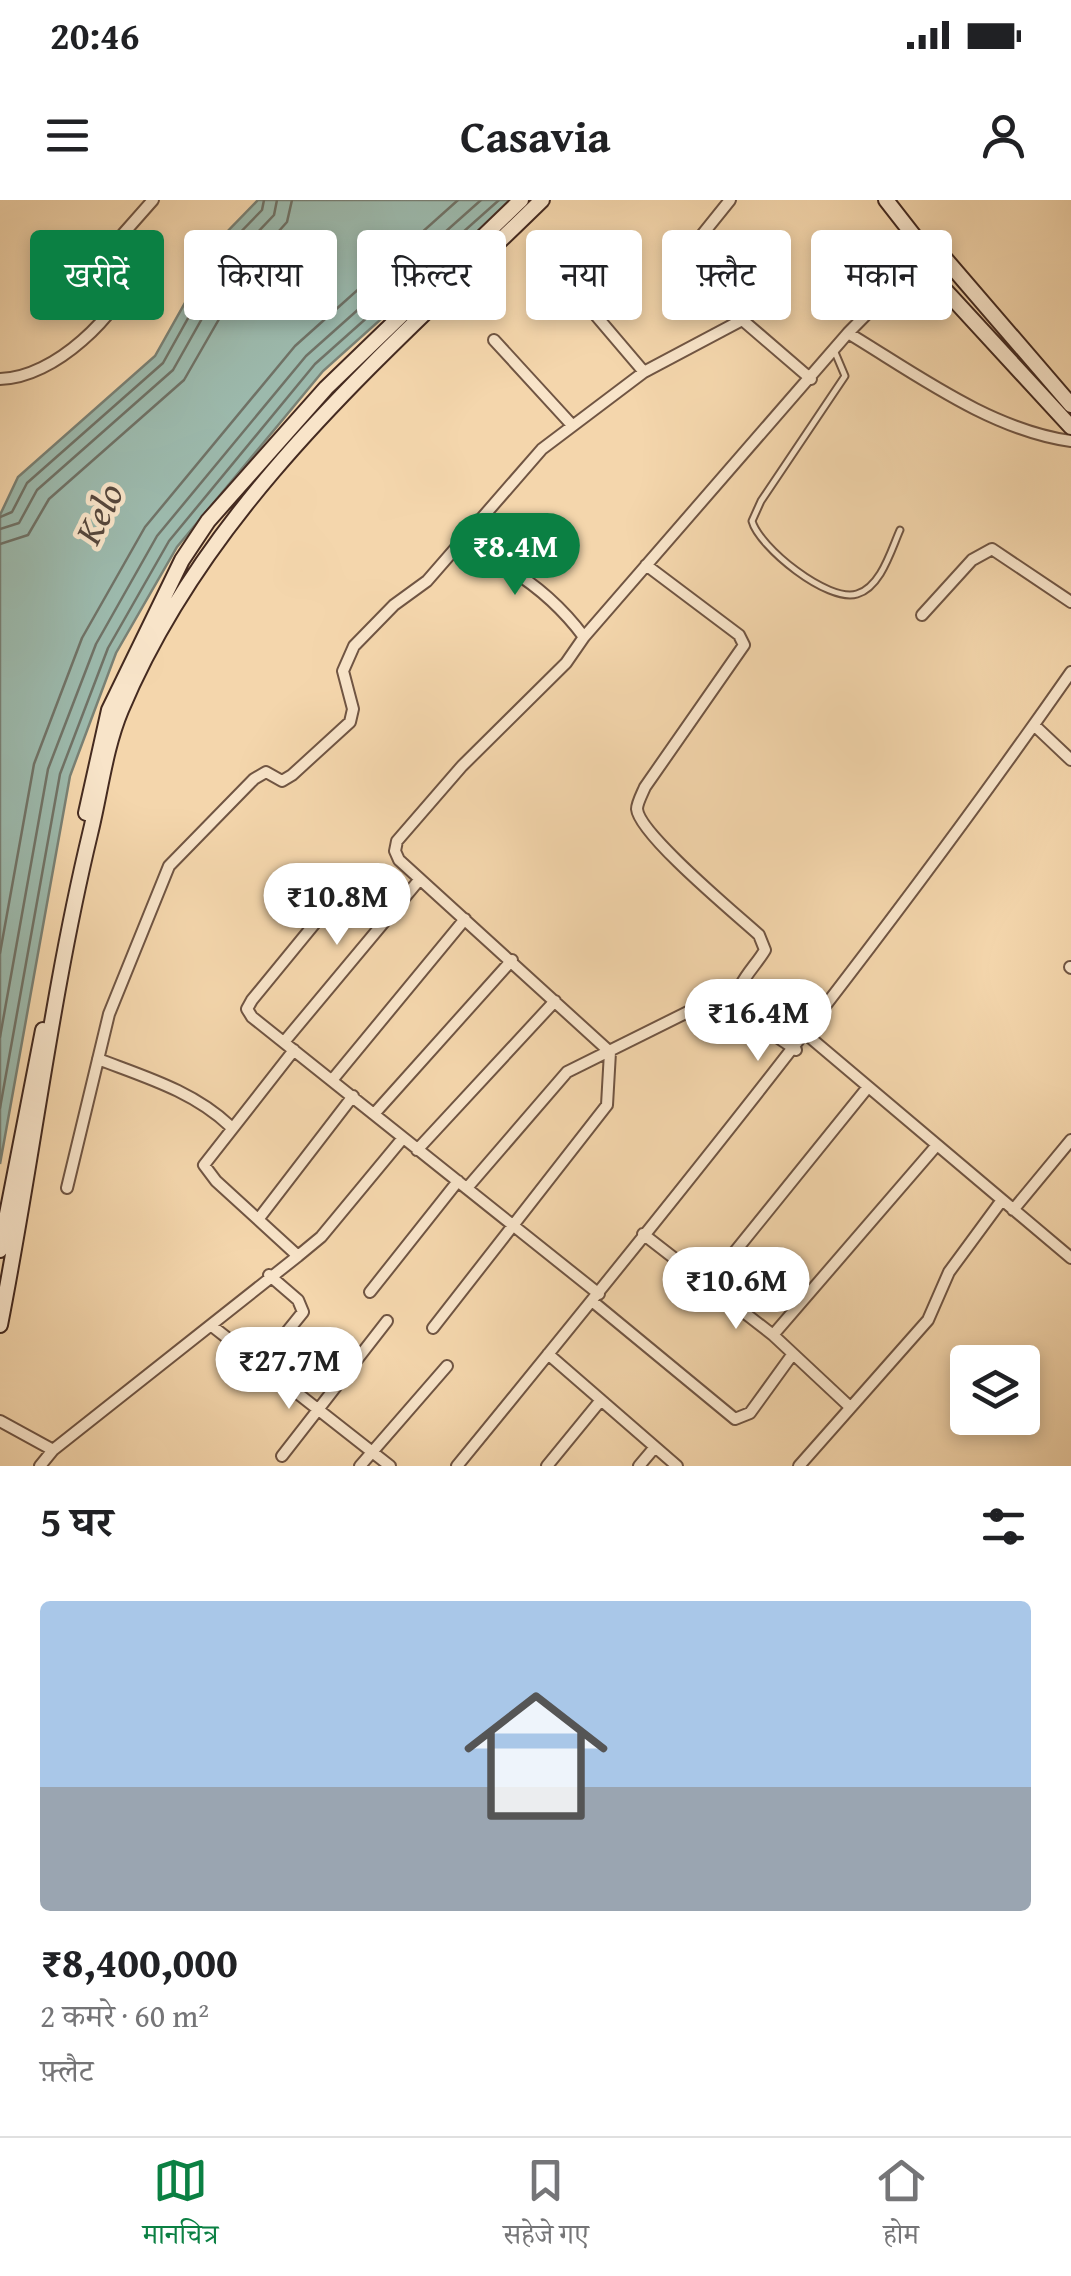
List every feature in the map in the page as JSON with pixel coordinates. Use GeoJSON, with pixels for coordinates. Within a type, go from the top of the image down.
{"type":"FeatureCollection","features":[{"type":"Feature","properties":{"kind":"street"},"geometry":{"type":"LineString","coordinates":[[0,379],[17,378],[46,367],[122,298],[138,266],[124,234],[153,200]]}},
{"type":"Feature","properties":{"kind":"street"},"geometry":{"type":"LineString","coordinates":[[0,1250],[102,732],[182,560],[208,521],[326,388],[521,200]]}},
{"type":"Feature","properties":{"kind":"street"},"geometry":{"type":"LineString","coordinates":[[0,1326],[78,887],[120,712],[168,616],[228,526],[277,466],[302,436],[542,200]]}},
{"type":"Feature","properties":{"kind":"street"},"geometry":{"type":"LineString","coordinates":[[706,230],[730,200]]}},
{"type":"Feature","properties":{"kind":"street"},"geometry":{"type":"LineString","coordinates":[[886,200],[909,230]]}},
{"type":"Feature","properties":{"kind":"street"},"geometry":{"type":"LineString","coordinates":[[952,268],[1071,405]]}},
{"type":"Feature","properties":{"kind":"street"},"geometry":{"type":"LineString","coordinates":[[952,295],[1071,427]]}},
{"type":"Feature","properties":{"kind":"street"},"geometry":{"type":"LineString","coordinates":[[600,320],[644,372]]}},
{"type":"Feature","properties":{"kind":"street"},"geometry":{"type":"LineString","coordinates":[[67,1188],[110,1014],[169,866],[254,779],[266,772],[282,781],[348,726],[353,709],[343,671],[354,646],[394,606],[427,582],[542,449],[644,372],[742,320],[811,380]]}},
{"type":"Feature","properties":{"kind":"street"},"geometry":{"type":"LineString","coordinates":[[432,1328],[607,1105],[610,1052],[399,860],[395,852],[398,841],[462,766],[566,663],[646,564],[860,320]]}},
{"type":"Feature","properties":{"kind":"street"},"geometry":{"type":"LineString","coordinates":[[848,332],[981,410],[1029,431],[1071,441]]}},
{"type":"Feature","properties":{"kind":"street"},"geometry":{"type":"LineString","coordinates":[[494,340],[571,424]]}},
{"type":"Feature","properties":{"kind":"street"},"geometry":{"type":"LineString","coordinates":[[458,544],[481,553],[548,596],[584,637]]}},
{"type":"Feature","properties":{"kind":"street"},"geometry":{"type":"LineString","coordinates":[[922,615],[972,560],[992,549],[1071,602]]}},
{"type":"Feature","properties":{"kind":"street"},"geometry":{"type":"LineString","coordinates":[[646,564],[738,635],[744,645],[645,787],[636,807],[641,821],[660,844],[764,943],[765,950],[740,986],[738,998],[744,1012],[796,1050]]}},
{"type":"Feature","properties":{"kind":"street"},"geometry":{"type":"LineString","coordinates":[[457,1466],[796,1050],[1071,672]]}},
{"type":"Feature","properties":{"kind":"street"},"geometry":{"type":"LineString","coordinates":[[1034,726],[1071,760]]}},
{"type":"Feature","properties":{"kind":"street"},"geometry":{"type":"LineString","coordinates":[[298,1256],[260,1217],[216,1181],[204,1164],[289,1046],[420,880]]}},
{"type":"Feature","properties":{"kind":"street"},"geometry":{"type":"LineString","coordinates":[[334,900],[247,1008],[512,1225],[736,1419],[750,1413],[792,1355]]}},
{"type":"Feature","properties":{"kind":"street"},"geometry":{"type":"LineString","coordinates":[[333,1079],[465,919]]}},
{"type":"Feature","properties":{"kind":"street"},"geometry":{"type":"LineString","coordinates":[[374,1114],[512,960]]}},
{"type":"Feature","properties":{"kind":"street"},"geometry":{"type":"LineString","coordinates":[[370,1292],[555,1082],[740,986]]}},
{"type":"Feature","properties":{"kind":"street"},"geometry":{"type":"LineString","coordinates":[[417,1150],[555,1000]]}},
{"type":"Feature","properties":{"kind":"street"},"geometry":{"type":"LineString","coordinates":[[807,1035],[1071,1258]]}},
{"type":"Feature","properties":{"kind":"street"},"geometry":{"type":"LineString","coordinates":[[98,1059],[176,1089],[212,1109],[230,1126]]}},
{"type":"Feature","properties":{"kind":"street"},"geometry":{"type":"LineString","coordinates":[[708,1286],[868,1087]]}},
{"type":"Feature","properties":{"kind":"street"},"geometry":{"type":"LineString","coordinates":[[260,1217],[353,1096]]}},
{"type":"Feature","properties":{"kind":"street"},"geometry":{"type":"LineString","coordinates":[[40,1466],[53,1450],[321,1237],[403,1138]]}},
{"type":"Feature","properties":{"kind":"street"},"geometry":{"type":"LineString","coordinates":[[1013,1210],[1071,1140]]}},
{"type":"Feature","properties":{"kind":"street"},"geometry":{"type":"LineString","coordinates":[[772,1335],[936,1145]]}},
{"type":"Feature","properties":{"kind":"street"},"geometry":{"type":"LineString","coordinates":[[798,1466],[928,1320],[949,1272],[1002,1200]]}},
{"type":"Feature","properties":{"kind":"street"},"geometry":{"type":"LineString","coordinates":[[643,1234],[772,1335],[850,1407]]}},
{"type":"Feature","properties":{"kind":"street"},"geometry":{"type":"LineString","coordinates":[[260,1364],[304,1312],[298,1300],[269,1275]]}},
{"type":"Feature","properties":{"kind":"street"},"geometry":{"type":"LineString","coordinates":[[282,1456],[316,1407],[387,1321]]}},
{"type":"Feature","properties":{"kind":"street"},"geometry":{"type":"LineString","coordinates":[[212,1326],[390,1466]]}},
{"type":"Feature","properties":{"kind":"street"},"geometry":{"type":"LineString","coordinates":[[548,1354],[677,1466]]}},
{"type":"Feature","properties":{"kind":"street"},"geometry":{"type":"LineString","coordinates":[[360,1466],[447,1366]]}},
{"type":"Feature","properties":{"kind":"street"},"geometry":{"type":"LineString","coordinates":[[547,1466],[601,1400]]}},
{"type":"Feature","properties":{"kind":"street"},"geometry":{"type":"LineString","coordinates":[[0,1420],[53,1450]]}},
{"type":"Feature","properties":{"kind":"street"},"geometry":{"type":"LineString","coordinates":[[638,1466],[654,1446]]}},
{"type":"Feature","properties":{"kind":"lane"},"geometry":{"type":"LineString","coordinates":[[834,350],[845,376],[761,501],[752,521],[756,537],[797,572],[842,595],[858,594],[875,581],[900,530]]}},
{"type":"Feature","properties":{"kind":"water","name":"Kelo"},"geometry":{"type":"Polygon","coordinates":[[[258,200],[514,200],[480,230],[357,230],[357,320],[380,320],[323,371],[177,547],[116,653],[70,776],[0,1164],[0,515],[18,477],[155,356],[184,304],[184,320],[337,320],[337,230],[229,230],[258,200]]]}}]}
